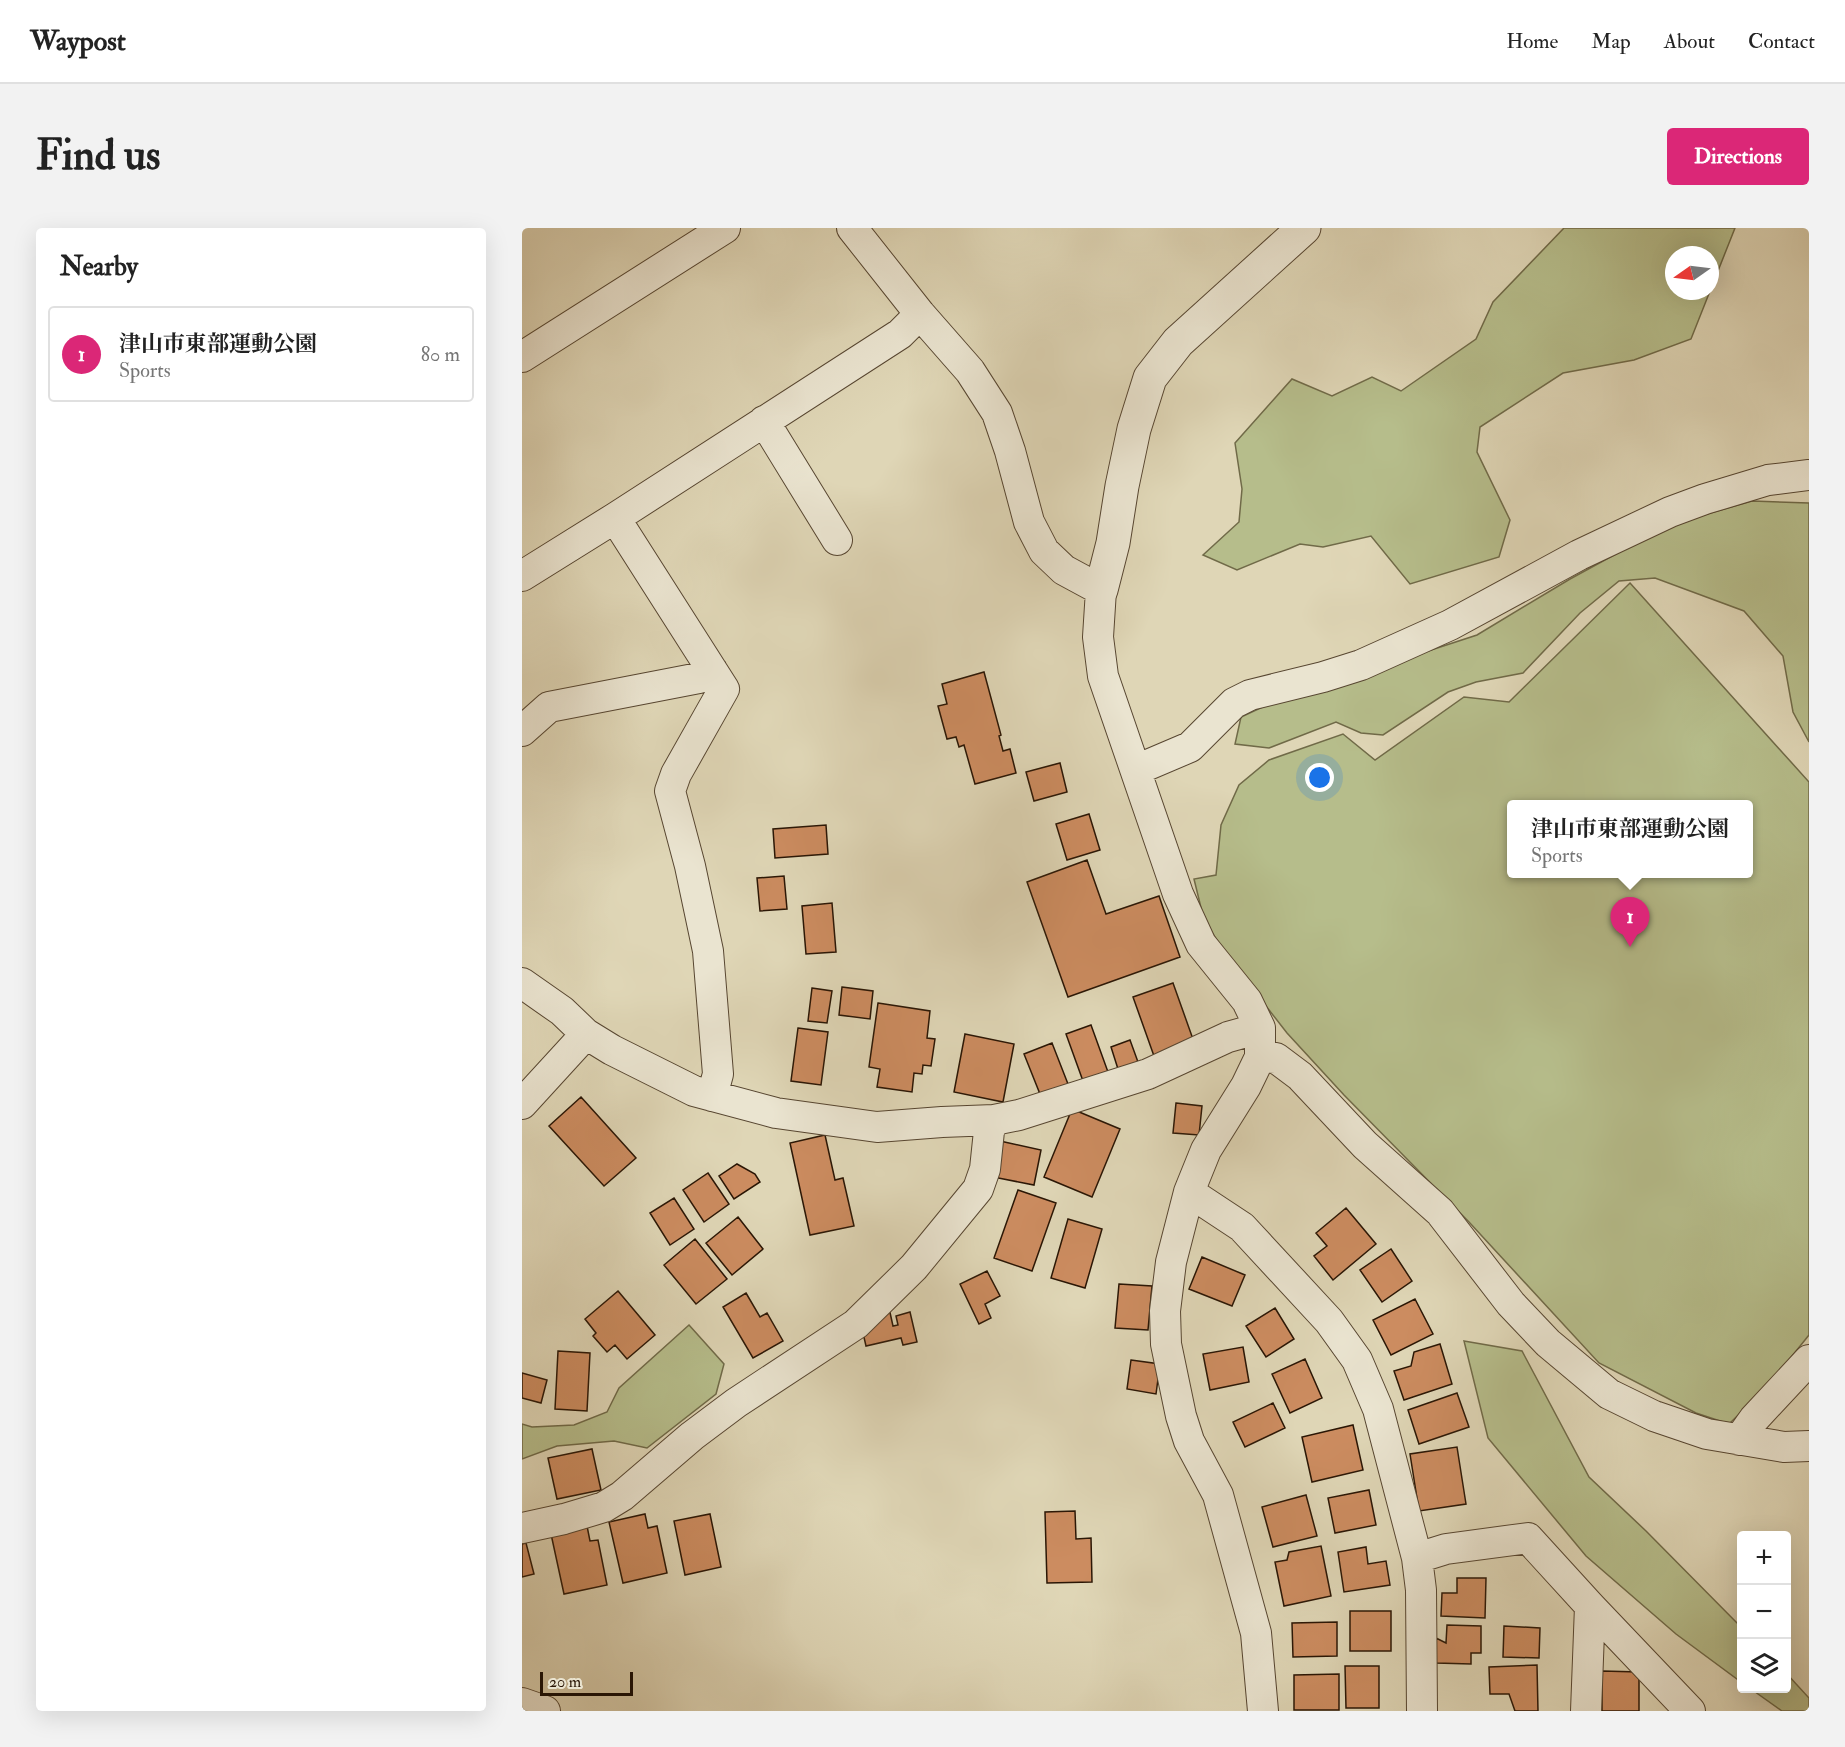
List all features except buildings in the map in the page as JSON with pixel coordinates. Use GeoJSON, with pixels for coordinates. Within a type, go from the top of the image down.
{"type":"FeatureCollection","features":[{"type":"Feature","properties":{"kind":"street"},"geometry":{"type":"LineString","coordinates":[[522,357],[725,228]]}},
{"type":"Feature","properties":{"kind":"street"},"geometry":{"type":"LineString","coordinates":[[852,228],[920,314],[970,371],[997,413],[1029,522],[1044,551],[1064,570],[1101,590]]}},
{"type":"Feature","properties":{"kind":"street"},"geometry":{"type":"LineString","coordinates":[[1263,1711],[1256,1633],[1218,1495],[1189,1441],[1181,1416],[1167,1344],[1165,1311],[1171,1262],[1189,1192],[1206,1150],[1246,1086],[1260,1057],[1260,1028],[1247,1001],[1201,944],[1178,894],[1103,676],[1098,637],[1101,590],[1113,543],[1134,429],[1150,378],[1178,342],[1304,228]]}},
{"type":"Feature","properties":{"kind":"street"},"geometry":{"type":"LineString","coordinates":[[522,576],[900,334],[920,314]]}},
{"type":"Feature","properties":{"kind":"street"},"geometry":{"type":"LineString","coordinates":[[765,421],[837,540]]}},
{"type":"Feature","properties":{"kind":"street"},"geometry":{"type":"LineString","coordinates":[[1136,770],[1190,747],[1234,703],[1250,694],[1323,677],[1361,665],[1450,625],[1579,555],[1670,512],[1768,480],[1809,475]]}},
{"type":"Feature","properties":{"kind":"street"},"geometry":{"type":"LineString","coordinates":[[615,518],[724,689],[676,774],[670,791],[690,866],[708,951],[718,1074],[712,1096]]}},
{"type":"Feature","properties":{"kind":"street"},"geometry":{"type":"LineString","coordinates":[[522,731],[549,707],[699,678],[712,670]]}},
{"type":"Feature","properties":{"kind":"street"},"geometry":{"type":"LineString","coordinates":[[522,982],[562,1011],[586,1034],[612,1050],[694,1091],[776,1113],[877,1127],[994,1120],[1019,1115],[1148,1074],[1228,1037],[1260,1028]]}},
{"type":"Feature","properties":{"kind":"street"},"geometry":{"type":"LineString","coordinates":[[522,1104],[586,1034]]}},
{"type":"Feature","properties":{"kind":"street"},"geometry":{"type":"LineString","coordinates":[[1260,1057],[1276,1059],[1300,1076],[1365,1145],[1440,1212],[1511,1304],[1548,1343],[1609,1394],[1654,1416],[1707,1434],[1784,1447],[1809,1446]]}},
{"type":"Feature","properties":{"kind":"street"},"geometry":{"type":"LineString","coordinates":[[522,1528],[604,1507],[622,1496],[692,1436],[736,1403],[856,1324],[914,1268],[978,1189],[985,1169],[989,1131],[994,1120]]}},
{"type":"Feature","properties":{"kind":"street"},"geometry":{"type":"LineString","coordinates":[[1189,1192],[1242,1227],[1329,1321],[1357,1360],[1378,1409],[1417,1558],[1420,1590],[1422,1711]]}},
{"type":"Feature","properties":{"kind":"street"},"geometry":{"type":"LineString","coordinates":[[1739,1440],[1754,1419],[1809,1360]]}},
{"type":"Feature","properties":{"kind":"street"},"geometry":{"type":"LineString","coordinates":[[1417,1558],[1446,1549],[1528,1538],[1690,1711]]}},
{"type":"Feature","properties":{"kind":"street"},"geometry":{"type":"LineString","coordinates":[[1586,1711],[1590,1606]]}},
{"type":"Feature","properties":{"kind":"street"},"geometry":{"type":"LineString","coordinates":[[522,1703],[545,1711]]}},
{"type":"Feature","properties":{"kind":"green space"},"geometry":{"type":"Polygon","coordinates":[[[1564,228],[1735,228],[1719,268],[1719,246],[1665,246],[1665,300],[1706,300],[1691,339],[1634,360],[1563,373],[1480,427],[1477,452],[1510,520],[1499,557],[1410,584],[1371,536],[1323,547],[1300,544],[1237,570],[1203,555],[1239,522],[1242,489],[1235,443],[1292,379],[1332,396],[1372,377],[1401,391],[1476,339],[1493,302],[1564,228]]]}},
{"type":"Feature","properties":{"kind":"green space"},"geometry":{"type":"Polygon","coordinates":[[[1752,501],[1809,503],[1809,742],[1793,712],[1783,656],[1744,611],[1655,578],[1619,581],[1580,613],[1523,673],[1476,682],[1448,692],[1383,735],[1361,733],[1336,722],[1269,748],[1235,744],[1241,717],[1278,700],[1477,635],[1570,579],[1669,525],[1752,501]]]}},
{"type":"Feature","properties":{"kind":"green space"},"geometry":{"type":"Polygon","coordinates":[[[1630,583],[1809,782],[1809,1335],[1767,1387],[1729,1424],[1696,1413],[1599,1363],[1469,1222],[1344,1095],[1287,1033],[1227,956],[1204,920],[1194,879],[1216,875],[1221,825],[1239,785],[1269,760],[1343,734],[1375,760],[1464,697],[1509,702],[1630,583]]]}},
{"type":"Feature","properties":{"kind":"green space"},"geometry":{"type":"Polygon","coordinates":[[[689,1325],[724,1364],[716,1394],[647,1448],[614,1441],[557,1446],[522,1459],[522,1424],[532,1427],[574,1425],[607,1412],[619,1388],[689,1325]]]}},
{"type":"Feature","properties":{"kind":"green space"},"geometry":{"type":"Polygon","coordinates":[[[1464,1341],[1522,1351],[1589,1477],[1737,1623],[1737,1679],[1676,1634],[1586,1556],[1488,1438],[1464,1341]]]}},
{"type":"Feature","properties":{"kind":"green space"},"geometry":{"type":"Polygon","coordinates":[[[1791,1678],[1809,1698],[1809,1711],[1782,1711],[1757,1693],[1791,1693],[1791,1678]]]}},
{"type":"Feature","properties":{"kind":"place","name":"津山市東部運動公園"},"geometry":{"type":"Point","coordinates":[1630,947]}}]}
